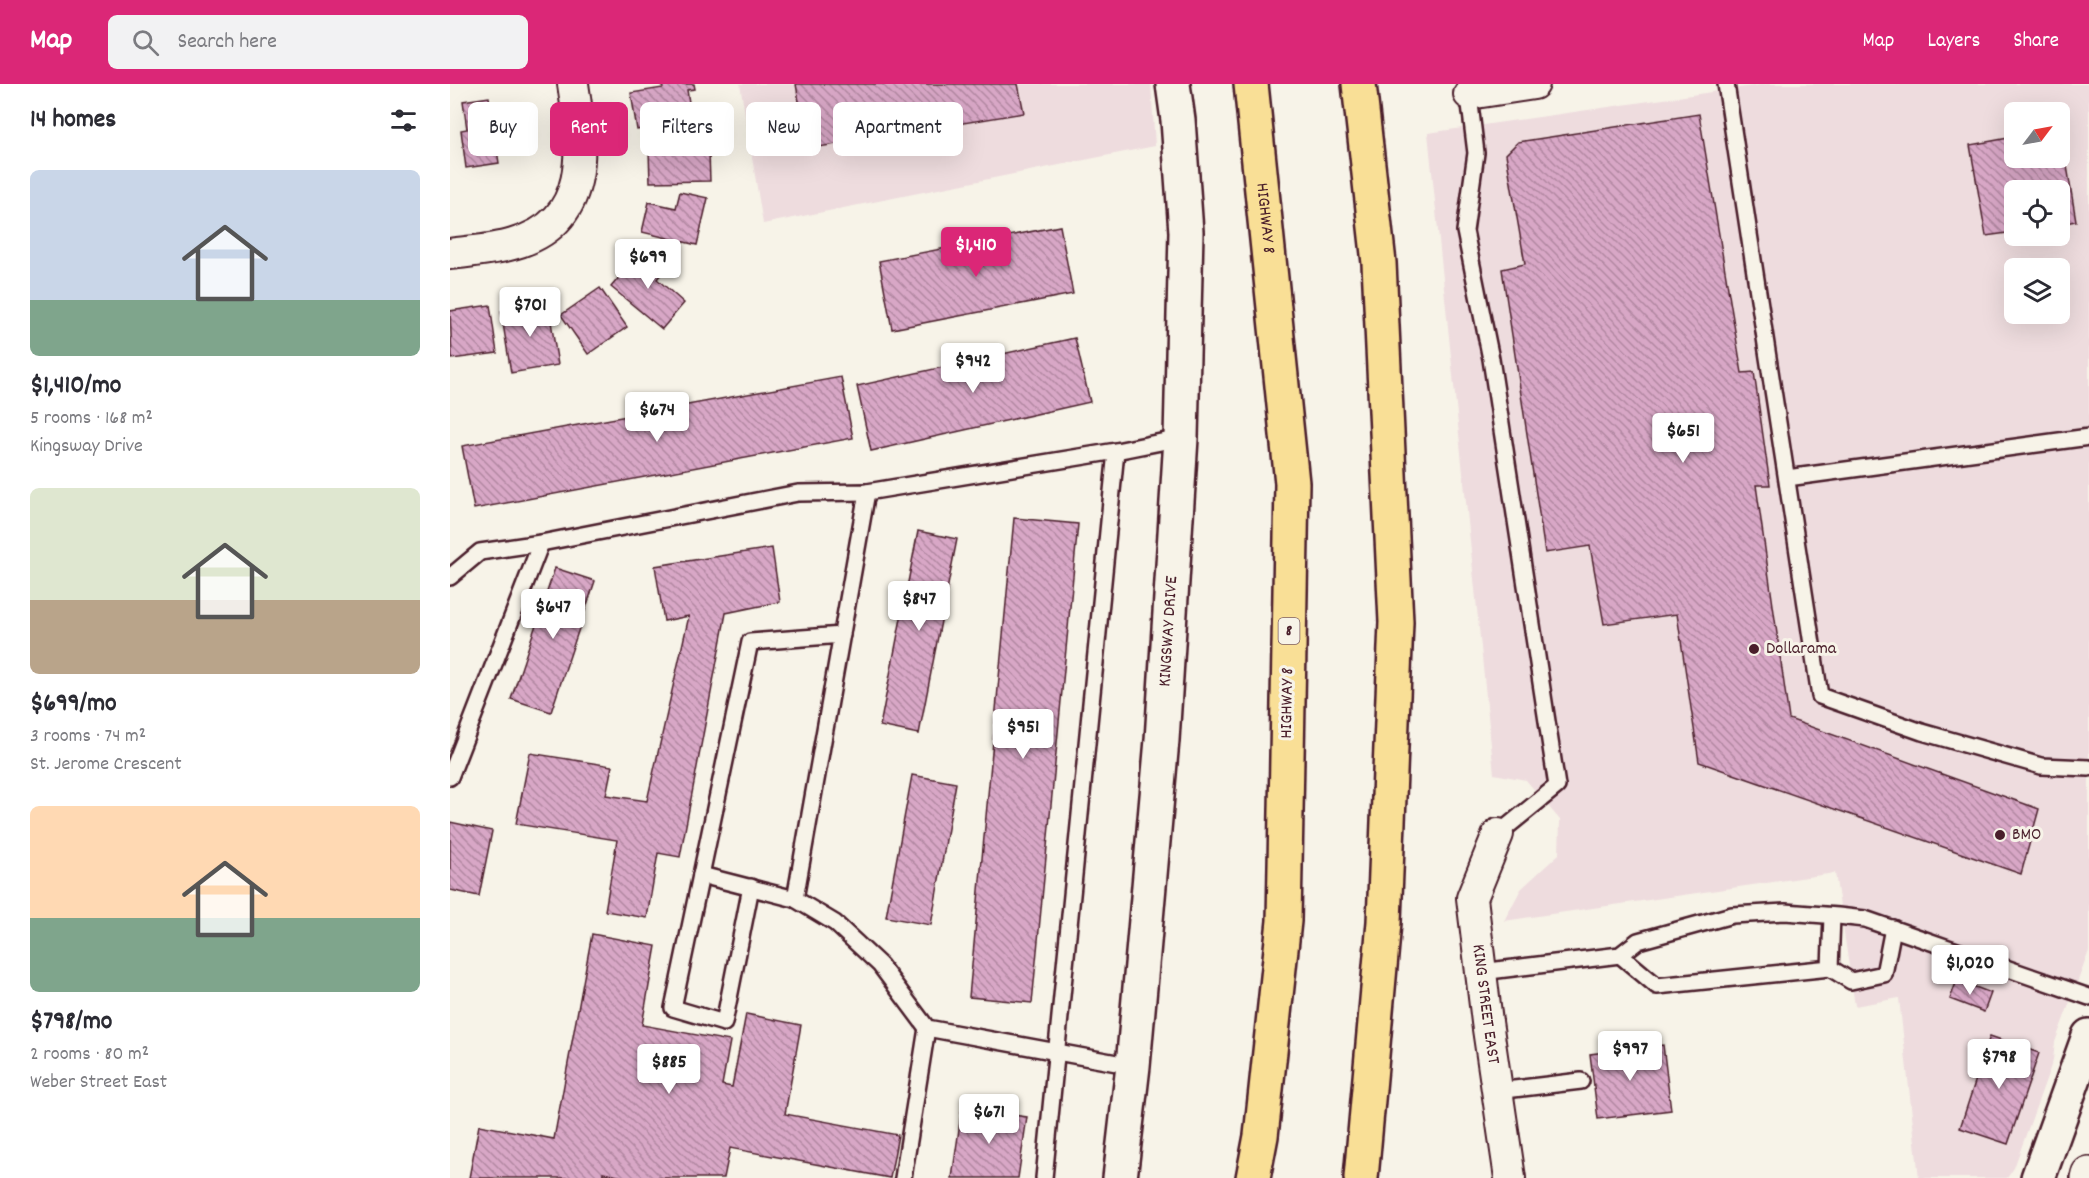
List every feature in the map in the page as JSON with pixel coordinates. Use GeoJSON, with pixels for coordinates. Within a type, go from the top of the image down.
{"type":"FeatureCollection","features":[{"type":"Feature","properties":{"kind":"highway","name":"HIGHWAY 8"},"geometry":{"type":"LineString","coordinates":[[1251,84],[1292,483],[1284,921],[1261,1136],[1253,1178]]}},
{"type":"Feature","properties":{"kind":"highway"},"geometry":{"type":"LineString","coordinates":[[1359,84],[1380,263],[1396,622],[1384,922],[1361,1178]]}},
{"type":"Feature","properties":{"kind":"street"},"geometry":{"type":"LineString","coordinates":[[450,254],[514,244],[553,224],[564,212],[573,195],[578,173],[580,132],[573,84]]}},
{"type":"Feature","properties":{"kind":"street","name":"KINGSWAY DRIVE"},"geometry":{"type":"LineString","coordinates":[[1120,1178],[1133,1066],[1162,740],[1181,438],[1186,231],[1178,120],[1173,84]]}},
{"type":"Feature","properties":{"kind":"street"},"geometry":{"type":"LineString","coordinates":[[1468,89],[1534,84]]}},
{"type":"Feature","properties":{"kind":"street","name":"KING STREET EAST"},"geometry":{"type":"LineString","coordinates":[[1498,834],[1472,898],[1510,1178]]}},
{"type":"Feature","properties":{"kind":"street"},"geometry":{"type":"LineString","coordinates":[[2038,1178],[2089,1036]]}},
{"type":"Feature","properties":{"kind":"lane"},"geometry":{"type":"LineString","coordinates":[[1726,84],[1820,696],[1923,732],[2042,766],[2089,768]]}},
{"type":"Feature","properties":{"kind":"lane"},"geometry":{"type":"LineString","coordinates":[[1468,89],[1476,153],[1465,231],[1491,359],[1557,786],[1498,834]]}},
{"type":"Feature","properties":{"kind":"lane"},"geometry":{"type":"LineString","coordinates":[[1787,478],[2089,437]]}},
{"type":"Feature","properties":{"kind":"lane"},"geometry":{"type":"LineString","coordinates":[[450,577],[480,552],[540,543],[798,493],[867,492],[1181,438]]}},
{"type":"Feature","properties":{"kind":"lane"},"geometry":{"type":"LineString","coordinates":[[1044,1178],[1116,451]]}},
{"type":"Feature","properties":{"kind":"lane"},"geometry":{"type":"LineString","coordinates":[[795,899],[867,492]]}},
{"type":"Feature","properties":{"kind":"lane"},"geometry":{"type":"LineString","coordinates":[[450,777],[540,543]]}},
{"type":"Feature","properties":{"kind":"lane"},"geometry":{"type":"LineString","coordinates":[[751,888],[724,1023],[673,1008],[750,642],[842,635]]}},
{"type":"Feature","properties":{"kind":"lane"},"geometry":{"type":"LineString","coordinates":[[701,875],[795,899],[835,923],[880,965],[927,1028],[1133,1066]]}},
{"type":"Feature","properties":{"kind":"lane"},"geometry":{"type":"LineString","coordinates":[[1481,972],[1620,955],[1638,940],[1732,915],[1785,912],[1865,919],[2089,997]]}},
{"type":"Feature","properties":{"kind":"lane"},"geometry":{"type":"LineString","coordinates":[[1830,968],[1832,916]]}},
{"type":"Feature","properties":{"kind":"lane"},"geometry":{"type":"LineString","coordinates":[[1620,955],[1657,986],[1830,968],[1851,981],[1884,974],[1893,928]]}},
{"type":"Feature","properties":{"kind":"lane"},"geometry":{"type":"LineString","coordinates":[[903,1178],[927,1028]]}},
{"type":"Feature","properties":{"kind":"lane"},"geometry":{"type":"LineString","coordinates":[[1497,1091],[1581,1081]]}},
{"type":"Feature","properties":{"kind":"shaded area"},"geometry":{"type":"Polygon","coordinates":[[[740,84],[1151,84],[1155,146],[763,224],[752,156],[821,156],[821,102],[746,102],[746,121],[740,84]]]}},
{"type":"Feature","properties":{"kind":"shaded area"},"geometry":{"type":"Polygon","coordinates":[[[1767,84],[2089,84],[2089,951],[2055,1042],[2053,1060],[2014,1168],[2007,1178],[1919,1178],[1899,998],[1855,1006],[1835,873],[1504,921],[1521,889],[1559,854],[1560,820],[1526,780],[1494,774],[1428,133],[1767,84]]]}},
{"type":"Feature","properties":{"kind":"building"},"geometry":{"type":"Polygon","coordinates":[[[662,84],[694,84],[695,89],[687,90],[689,102],[640,102],[640,130],[637,130],[631,93],[663,88],[662,84]]]}},
{"type":"Feature","properties":{"kind":"building"},"geometry":{"type":"Polygon","coordinates":[[[796,84],[1018,84],[1024,113],[963,123],[963,102],[833,102],[833,145],[821,147],[821,102],[799,102],[796,84]]]}},
{"type":"Feature","properties":{"kind":"building"},"geometry":{"type":"Polygon","coordinates":[[[489,97],[490,102],[468,102],[468,156],[498,156],[499,163],[466,168],[461,130],[467,129],[463,101],[489,97]]]}},
{"type":"Feature","properties":{"kind":"building"},"geometry":{"type":"Polygon","coordinates":[[[1699,114],[1742,373],[1754,372],[1770,485],[1756,485],[1789,719],[2039,809],[2021,874],[1699,762],[1677,614],[1604,624],[1590,546],[1545,553],[1502,269],[1525,264],[1506,154],[1518,142],[1699,114]]]}},
{"type":"Feature","properties":{"kind":"building"},"geometry":{"type":"Polygon","coordinates":[[[2004,139],[2004,168],[2067,168],[2069,180],[2004,180],[2004,233],[1986,236],[1970,145],[2004,139]]]}},
{"type":"Feature","properties":{"kind":"building"},"geometry":{"type":"Polygon","coordinates":[[[649,156],[709,156],[710,181],[650,182],[649,156]]]}},
{"type":"Feature","properties":{"kind":"building"},"geometry":{"type":"Polygon","coordinates":[[[2070,184],[2076,221],[2070,222],[2070,184]]]}},
{"type":"Feature","properties":{"kind":"building"},"geometry":{"type":"Polygon","coordinates":[[[680,192],[708,198],[697,245],[642,232],[649,202],[676,208],[680,192]]]}},
{"type":"Feature","properties":{"kind":"building"},"geometry":{"type":"Polygon","coordinates":[[[1060,226],[1073,294],[892,329],[879,261],[1060,226]]]}},
{"type":"Feature","properties":{"kind":"building"},"geometry":{"type":"Polygon","coordinates":[[[642,250],[665,269],[657,279],[684,303],[662,329],[611,287],[642,250]]]}},
{"type":"Feature","properties":{"kind":"building"},"geometry":{"type":"Polygon","coordinates":[[[600,288],[627,327],[588,354],[561,315],[600,288]]]}},
{"type":"Feature","properties":{"kind":"building"},"geometry":{"type":"Polygon","coordinates":[[[548,303],[558,365],[511,373],[501,311],[548,303]]]}},
{"type":"Feature","properties":{"kind":"building"},"geometry":{"type":"Polygon","coordinates":[[[490,305],[497,353],[452,359],[450,311],[490,305]]]}},
{"type":"Feature","properties":{"kind":"building"},"geometry":{"type":"Polygon","coordinates":[[[1075,338],[1090,402],[871,451],[857,386],[1075,338]]]}},
{"type":"Feature","properties":{"kind":"building"},"geometry":{"type":"Polygon","coordinates":[[[841,377],[853,438],[474,509],[462,446],[841,377]]]}},
{"type":"Feature","properties":{"kind":"building"},"geometry":{"type":"Polygon","coordinates":[[[1014,518],[1078,524],[1032,1003],[969,997],[1014,518]]]}},
{"type":"Feature","properties":{"kind":"building"},"geometry":{"type":"Polygon","coordinates":[[[918,531],[957,539],[919,734],[880,726],[918,531]]]}},
{"type":"Feature","properties":{"kind":"building"},"geometry":{"type":"Polygon","coordinates":[[[772,548],[780,602],[726,613],[680,857],[658,853],[647,918],[605,911],[617,840],[516,824],[530,753],[612,766],[606,795],[647,801],[689,616],[664,621],[655,566],[772,548]]]}},
{"type":"Feature","properties":{"kind":"building"},"geometry":{"type":"Polygon","coordinates":[[[555,568],[595,581],[551,712],[511,699],[555,568]]]}},
{"type":"Feature","properties":{"kind":"building"},"geometry":{"type":"Polygon","coordinates":[[[912,775],[956,783],[931,925],[886,917],[912,775]]]}},
{"type":"Feature","properties":{"kind":"building"},"geometry":{"type":"Polygon","coordinates":[[[450,822],[492,831],[479,896],[450,890],[450,822]]]}},
{"type":"Feature","properties":{"kind":"building"},"geometry":{"type":"Polygon","coordinates":[[[592,934],[656,946],[642,1025],[730,1041],[722,1085],[732,1087],[746,1014],[801,1025],[785,1114],[898,1135],[890,1178],[730,1148],[724,1178],[628,1178],[603,1173],[602,1178],[469,1178],[479,1125],[554,1139],[592,934]]]}},
{"type":"Feature","properties":{"kind":"building"},"geometry":{"type":"Polygon","coordinates":[[[1957,980],[1991,993],[1984,1012],[1950,999],[1957,980]]]}},
{"type":"Feature","properties":{"kind":"building"},"geometry":{"type":"Polygon","coordinates":[[[1990,1036],[2039,1053],[2008,1144],[1960,1128],[1990,1036]]]}},
{"type":"Feature","properties":{"kind":"building"},"geometry":{"type":"Polygon","coordinates":[[[1663,1045],[1671,1110],[1598,1119],[1590,1054],[1663,1045]]]}},
{"type":"Feature","properties":{"kind":"building"},"geometry":{"type":"Polygon","coordinates":[[[962,1108],[1027,1117],[1018,1178],[952,1178],[962,1108]]]}},
{"type":"Feature","properties":{"kind":"place","name":"Dollarama"},"geometry":{"type":"Point","coordinates":[1754,649]}},
{"type":"Feature","properties":{"kind":"place","name":"BMO"},"geometry":{"type":"Point","coordinates":[2000,835]}}]}
